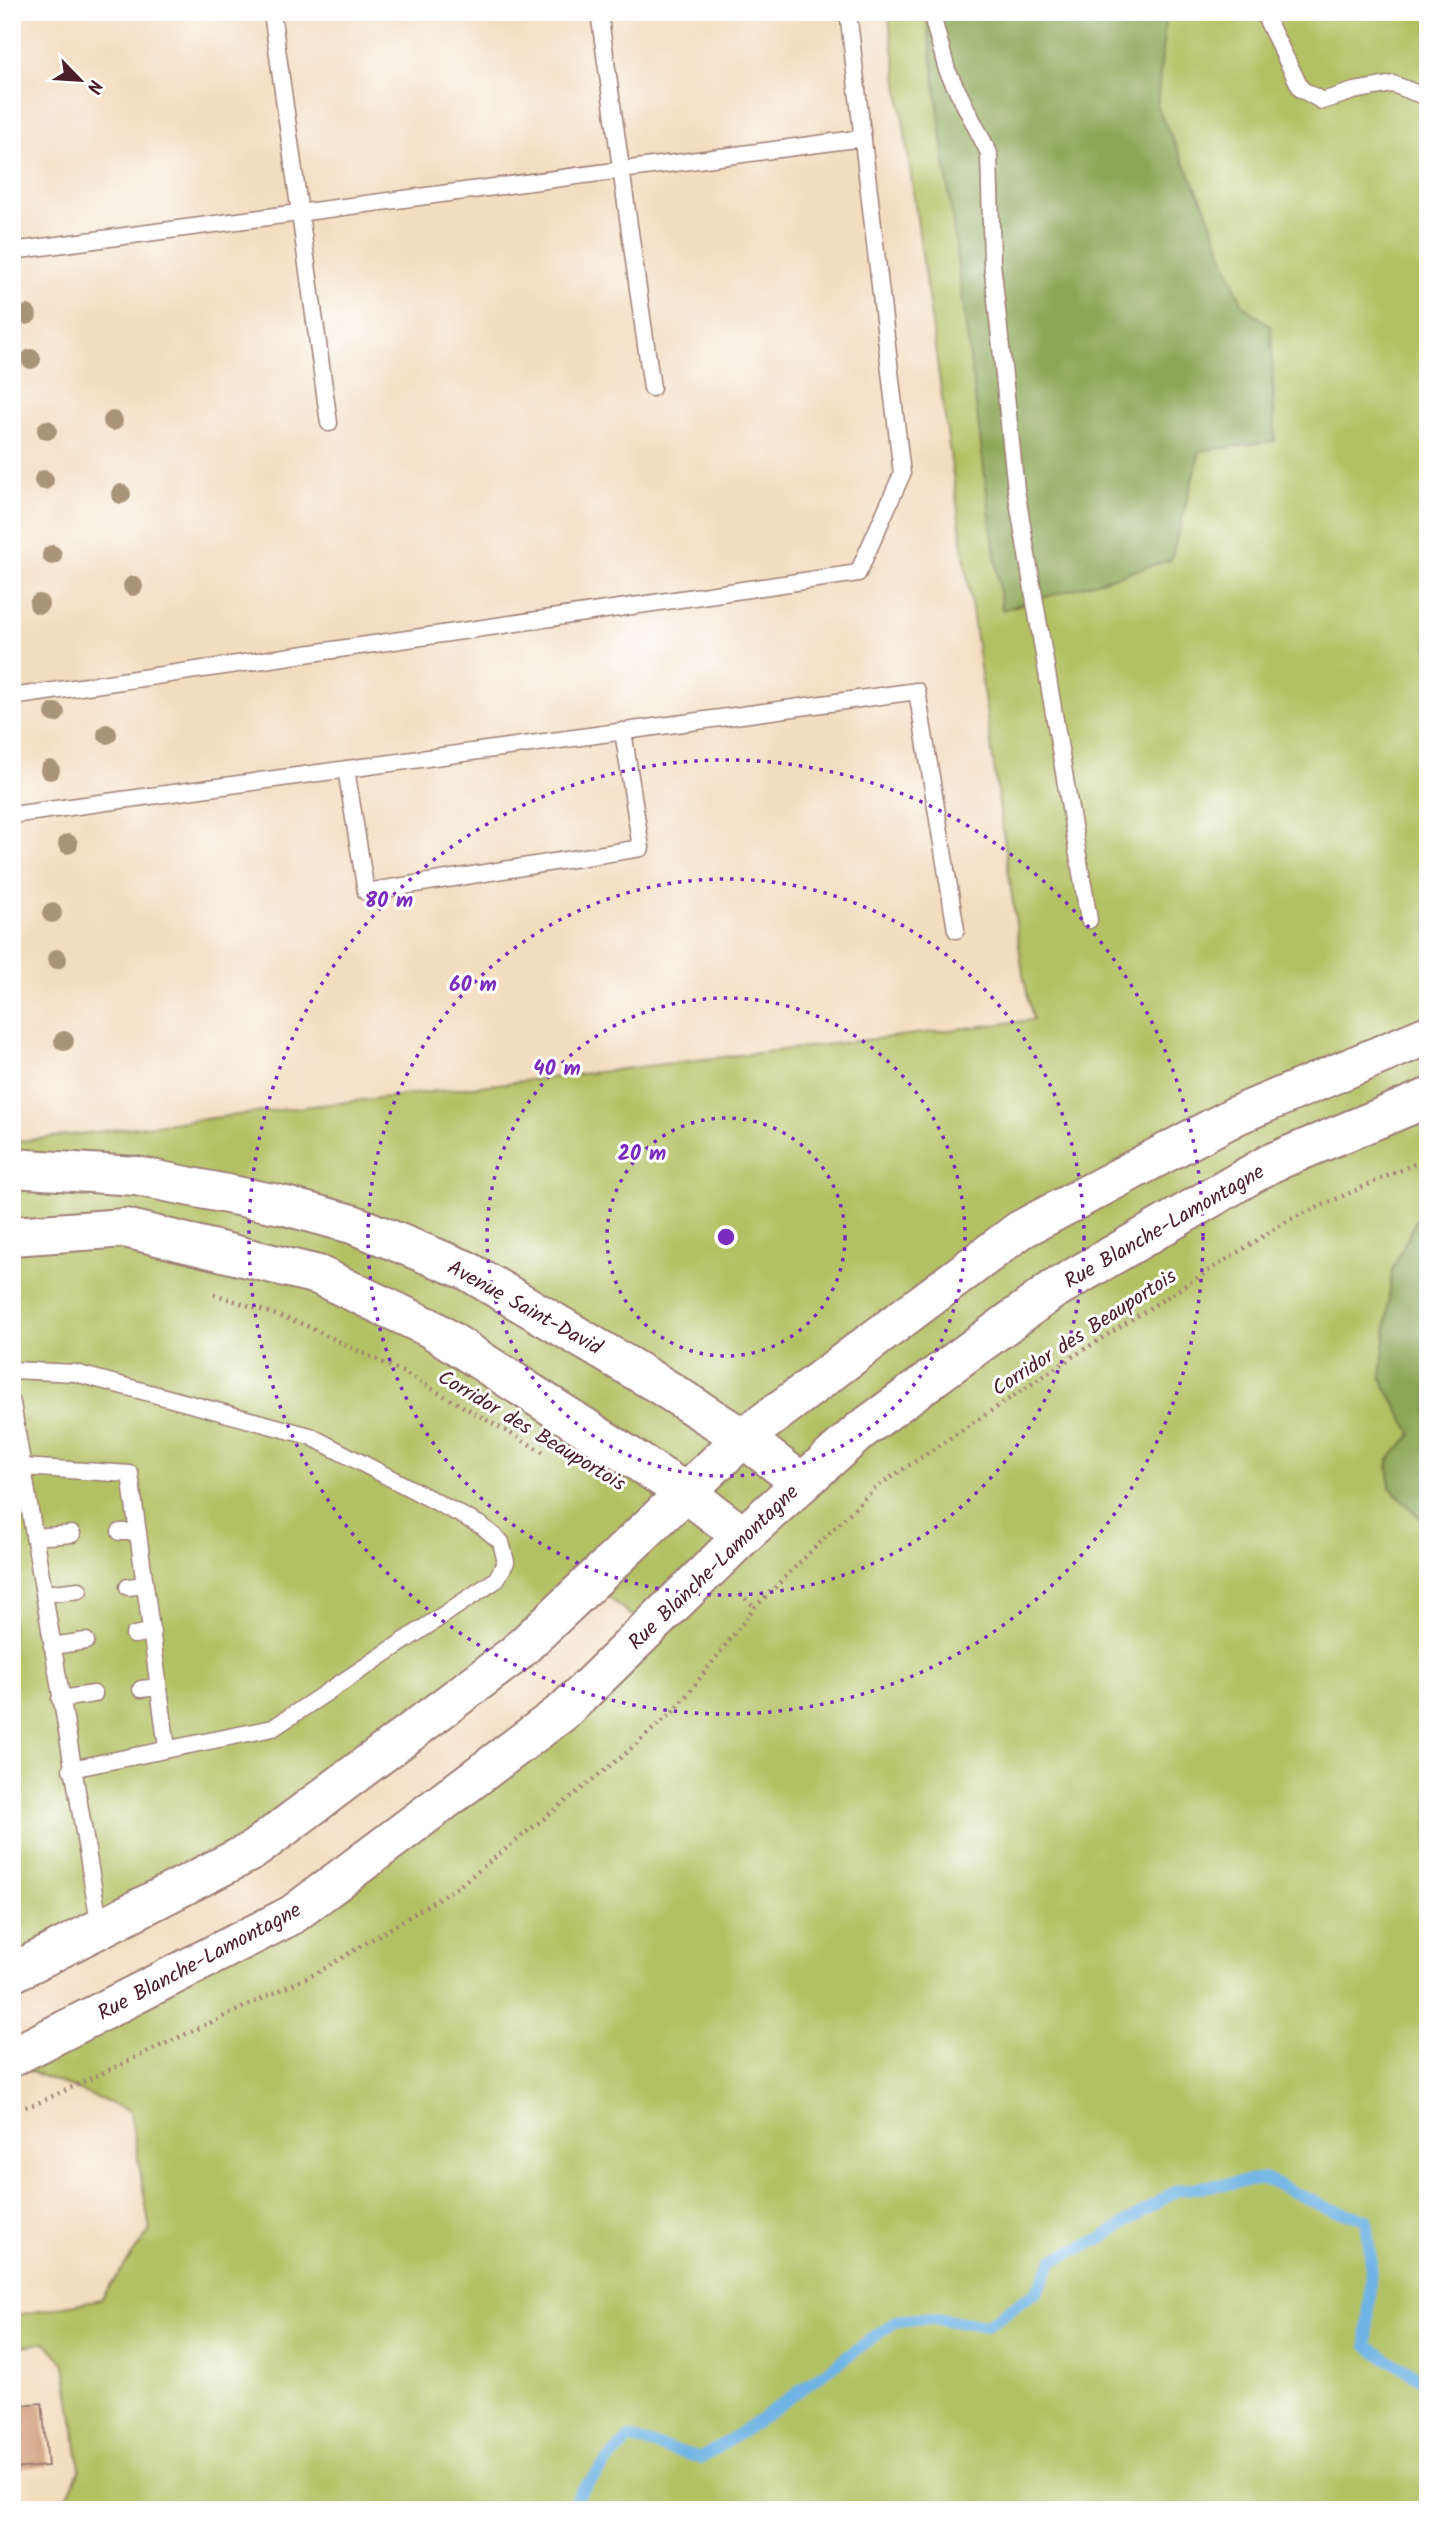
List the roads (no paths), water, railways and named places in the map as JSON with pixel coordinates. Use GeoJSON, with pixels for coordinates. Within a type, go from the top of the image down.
{"type":"FeatureCollection","features":[{"type":"Feature","properties":{"kind":"street"},"geometry":{"type":"LineString","coordinates":[[12,1973],[253,1851],[515,1654],[743,1438],[1020,1230],[1237,1115],[1428,1035]]}},
{"type":"Feature","properties":{"kind":"street","name":"Rue Blanche-Lamontagne"},"geometry":{"type":"LineString","coordinates":[[12,2057],[292,1915],[564,1711],[743,1536],[860,1431],[1053,1290],[1271,1163],[1428,1098]]}},
{"type":"Feature","properties":{"kind":"street","name":"Avenue Saint-David"},"geometry":{"type":"LineString","coordinates":[[12,1168],[136,1176],[282,1205],[352,1224],[466,1270],[660,1385],[743,1438],[802,1482]]}},
{"type":"Feature","properties":{"kind":"street"},"geometry":{"type":"LineString","coordinates":[[12,1236],[125,1228],[318,1275],[430,1328],[685,1492],[743,1536]]}},
{"type":"Feature","properties":{"kind":"lane"},"geometry":{"type":"LineString","coordinates":[[272,12],[329,423]]}},
{"type":"Feature","properties":{"kind":"lane"},"geometry":{"type":"LineString","coordinates":[[600,12],[652,387]]}},
{"type":"Feature","properties":{"kind":"lane"},"geometry":{"type":"LineString","coordinates":[[12,697],[858,573],[902,474],[848,12]]}},
{"type":"Feature","properties":{"kind":"lane"},"geometry":{"type":"LineString","coordinates":[[931,12],[947,70],[989,153],[992,262],[1016,491],[1089,920]]}},
{"type":"Feature","properties":{"kind":"lane"},"geometry":{"type":"LineString","coordinates":[[1263,12],[1301,89],[1322,101],[1354,91],[1393,84],[1428,98]]}},
{"type":"Feature","properties":{"kind":"lane"},"geometry":{"type":"LineString","coordinates":[[12,251],[863,138]]}},
{"type":"Feature","properties":{"kind":"lane"},"geometry":{"type":"LineString","coordinates":[[12,815],[917,691],[957,930]]}},
{"type":"Feature","properties":{"kind":"lane"},"geometry":{"type":"LineString","coordinates":[[346,769],[366,892],[640,848],[623,731]]}},
{"type":"Feature","properties":{"kind":"lane"},"geometry":{"type":"LineString","coordinates":[[12,1370],[75,1373],[310,1436],[482,1527],[501,1542],[506,1562],[496,1580],[273,1728],[71,1769]]}},
{"type":"Feature","properties":{"kind":"lane"},"geometry":{"type":"LineString","coordinates":[[12,1403],[71,1769],[100,1929]]}},
{"type":"Feature","properties":{"kind":"lane"},"geometry":{"type":"LineString","coordinates":[[23,1467],[130,1474],[167,1748]]}},
{"type":"Feature","properties":{"kind":"lane"},"geometry":{"type":"LineString","coordinates":[[120,1532],[138,1532]]}},
{"type":"Feature","properties":{"kind":"lane"},"geometry":{"type":"LineString","coordinates":[[34,1537],[72,1534]]}},
{"type":"Feature","properties":{"kind":"lane"},"geometry":{"type":"LineString","coordinates":[[128,1587],[145,1585]]}},
{"type":"Feature","properties":{"kind":"lane"},"geometry":{"type":"LineString","coordinates":[[44,1594],[79,1590]]}},
{"type":"Feature","properties":{"kind":"lane"},"geometry":{"type":"LineString","coordinates":[[134,1634],[152,1632]]}},
{"type":"Feature","properties":{"kind":"lane"},"geometry":{"type":"LineString","coordinates":[[52,1646],[86,1641]]}},
{"type":"Feature","properties":{"kind":"lane"},"geometry":{"type":"LineString","coordinates":[[141,1689],[159,1687]]}},
{"type":"Feature","properties":{"kind":"lane"},"geometry":{"type":"LineString","coordinates":[[60,1699],[94,1694]]}},
{"type":"Feature","properties":{"kind":"waterway"},"geometry":{"type":"LineString","coordinates":[[571,2510],[579,2493],[629,2438],[701,2458],[751,2426],[896,2321],[926,2318],[987,2325],[1037,2291],[1054,2259],[1099,2240],[1177,2190],[1265,2179],[1327,2208],[1366,2219],[1371,2263],[1367,2346],[1428,2384]]}}]}
